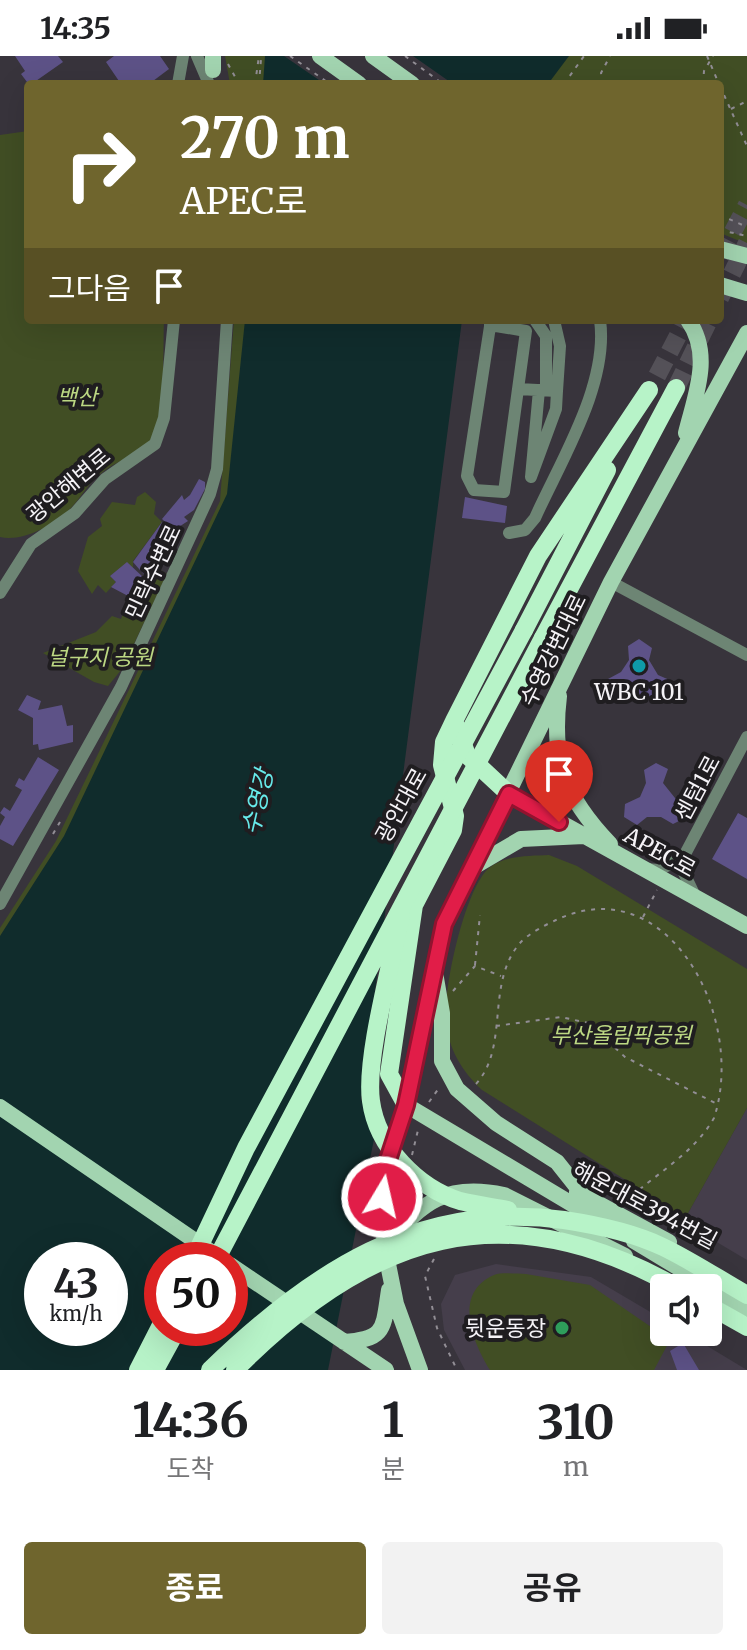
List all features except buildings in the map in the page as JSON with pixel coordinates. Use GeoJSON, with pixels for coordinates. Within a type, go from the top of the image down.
{"type":"FeatureCollection","features":[{"type":"Feature","properties":{"kind":"highway","name":"광안대로"},"geometry":{"type":"LineString","coordinates":[[202,1242],[253,1135],[653,383],[538,556],[454,721]]}},
{"type":"Feature","properties":{"kind":"highway","name":"광안대로"},"geometry":{"type":"LineString","coordinates":[[225,1242],[406,893],[676,388]]}},
{"type":"Feature","properties":{"kind":"highway"},"geometry":{"type":"LineString","coordinates":[[454,721],[467,755],[509,794]]}},
{"type":"Feature","properties":{"kind":"highway"},"geometry":{"type":"LineString","coordinates":[[414,1109],[389,1074],[414,905],[453,830],[455,816],[442,765],[444,742],[454,721]]}},
{"type":"Feature","properties":{"kind":"highway"},"geometry":{"type":"LineString","coordinates":[[406,893],[370,1080],[378,1128],[393,1154],[434,1189],[460,1201],[613,1229],[662,1246],[747,1295]]}},
{"type":"Feature","properties":{"kind":"highway"},"geometry":{"type":"LineString","coordinates":[[210,1370],[244,1337],[311,1284],[388,1241],[423,1229],[469,1220],[546,1218]]}},
{"type":"Feature","properties":{"kind":"highway"},"geometry":{"type":"LineString","coordinates":[[235,1370],[286,1323],[358,1271],[393,1256],[470,1236],[516,1233],[562,1240],[650,1274]]}},
{"type":"Feature","properties":{"kind":"highway"},"geometry":{"type":"LineString","coordinates":[[722,1314],[747,1329]]}},
{"type":"Feature","properties":{"kind":"highway"},"geometry":{"type":"LineString","coordinates":[[138,1370],[150,1346]]}},
{"type":"Feature","properties":{"kind":"highway"},"geometry":{"type":"LineString","coordinates":[[155,1370],[168,1346]]}},
{"type":"Feature","properties":{"kind":"main road"},"geometry":{"type":"LineString","coordinates":[[320,56],[353,80]]}},
{"type":"Feature","properties":{"kind":"main road"},"geometry":{"type":"LineString","coordinates":[[373,56],[406,80]]}},
{"type":"Feature","properties":{"kind":"main road"},"geometry":{"type":"LineString","coordinates":[[724,250],[747,256]]}},
{"type":"Feature","properties":{"kind":"main road"},"geometry":{"type":"LineString","coordinates":[[724,286],[747,293]]}},
{"type":"Feature","properties":{"kind":"main road"},"geometry":{"type":"LineString","coordinates":[[679,457],[702,370],[700,346],[690,324]]}},
{"type":"Feature","properties":{"kind":"main road","name":"수영강변대로"},"geometry":{"type":"LineString","coordinates":[[420,1370],[396,1304],[385,1249],[382,1197],[386,1166],[414,1109],[444,924],[611,582],[747,333]]}},
{"type":"Feature","properties":{"kind":"main road"},"geometry":{"type":"LineString","coordinates":[[561,681],[556,726],[564,778],[570,795],[587,820],[622,857]]}},
{"type":"Feature","properties":{"kind":"main road","name":"APEC로"},"geometry":{"type":"LineString","coordinates":[[509,794],[747,926]]}},
{"type":"Feature","properties":{"kind":"main road"},"geometry":{"type":"LineString","coordinates":[[470,870],[521,839],[585,836]]}},
{"type":"Feature","properties":{"kind":"main road"},"geometry":{"type":"LineString","coordinates":[[435,968],[442,1013],[442,1061],[457,1089],[487,1116],[557,1162],[584,1196]]}},
{"type":"Feature","properties":{"kind":"main road"},"geometry":{"type":"LineString","coordinates":[[0,1107],[197,1242]]}},
{"type":"Feature","properties":{"kind":"main road","name":"해운대로394번길"},"geometry":{"type":"LineString","coordinates":[[414,1109],[747,1309]]}},
{"type":"Feature","properties":{"kind":"main road","name":"해운대로394번길"},"geometry":{"type":"LineString","coordinates":[[519,1172],[568,1187],[747,1285]]}},
{"type":"Feature","properties":{"kind":"main road","name":"해운대로394번길"},"geometry":{"type":"LineString","coordinates":[[519,1172],[659,1274]]}},
{"type":"Feature","properties":{"kind":"main road"},"geometry":{"type":"LineString","coordinates":[[385,1249],[404,1223],[428,1201],[456,1191],[486,1191],[533,1208],[649,1268]]}},
{"type":"Feature","properties":{"kind":"main road","name":"해운대로394번길"},"geometry":{"type":"LineString","coordinates":[[670,1263],[675,1274]]}},
{"type":"Feature","properties":{"kind":"main road"},"geometry":{"type":"LineString","coordinates":[[344,1342],[372,1339],[379,1333],[391,1273]]}},
{"type":"Feature","properties":{"kind":"main road"},"geometry":{"type":"LineString","coordinates":[[248,1277],[386,1370]]}},
{"type":"Feature","properties":{"kind":"street"},"geometry":{"type":"LineString","coordinates":[[179,80],[183,56]]}},
{"type":"Feature","properties":{"kind":"street"},"geometry":{"type":"LineString","coordinates":[[197,56],[209,73]]}},
{"type":"Feature","properties":{"kind":"street","name":"광안해변로"},"geometry":{"type":"LineString","coordinates":[[0,593],[31,544],[75,513],[105,479],[155,444],[164,418],[174,324]]}},
{"type":"Feature","properties":{"kind":"street","name":"민락수변로"},"geometry":{"type":"LineString","coordinates":[[0,904],[121,687],[210,494],[217,469],[227,324]]}},
{"type":"Feature","properties":{"kind":"street"},"geometry":{"type":"LineString","coordinates":[[490,324],[467,476],[474,490],[504,492],[526,331],[494,324]]}},
{"type":"Feature","properties":{"kind":"street"},"geometry":{"type":"LineString","coordinates":[[538,324],[546,336],[547,390],[556,409],[531,477],[547,390],[560,346],[555,324]]}},
{"type":"Feature","properties":{"kind":"street"},"geometry":{"type":"LineString","coordinates":[[509,533],[525,530],[535,518],[587,401],[602,355],[600,324]]}},
{"type":"Feature","properties":{"kind":"street"},"geometry":{"type":"LineString","coordinates":[[518,389],[547,390]]}},
{"type":"Feature","properties":{"kind":"street"},"geometry":{"type":"LineString","coordinates":[[611,582],[747,655]]}},
{"type":"Feature","properties":{"kind":"street","name":"센텀1로"},"geometry":{"type":"LineString","coordinates":[[683,858],[747,737]]}},
{"type":"Feature","properties":{"kind":"street"},"geometry":{"type":"LineString","coordinates":[[644,869],[658,870],[683,858],[690,889],[698,899]]}},
{"type":"Feature","properties":{"kind":"path"},"geometry":{"type":"LineString","coordinates":[[224,56],[237,80]]}},
{"type":"Feature","properties":{"kind":"path"},"geometry":{"type":"LineString","coordinates":[[290,56],[324,80]]}},
{"type":"Feature","properties":{"kind":"path"},"geometry":{"type":"LineString","coordinates":[[405,56],[438,80]]}},
{"type":"Feature","properties":{"kind":"path"},"geometry":{"type":"LineString","coordinates":[[567,80],[584,56]]}},
{"type":"Feature","properties":{"kind":"path"},"geometry":{"type":"LineString","coordinates":[[602,80],[601,73],[610,56]]}},
{"type":"Feature","properties":{"kind":"path"},"geometry":{"type":"LineString","coordinates":[[707,56],[718,80]]}},
{"type":"Feature","properties":{"kind":"path"},"geometry":{"type":"LineString","coordinates":[[704,80],[713,56]]}},
{"type":"Feature","properties":{"kind":"path"},"geometry":{"type":"LineString","coordinates":[[257,80],[260,57]]}},
{"type":"Feature","properties":{"kind":"path"},"geometry":{"type":"LineString","coordinates":[[724,94],[747,145]]}},
{"type":"Feature","properties":{"kind":"path"},"geometry":{"type":"LineString","coordinates":[[731,109],[747,101]]}},
{"type":"Feature","properties":{"kind":"path"},"geometry":{"type":"LineString","coordinates":[[724,217],[747,227]]}},
{"type":"Feature","properties":{"kind":"path"},"geometry":{"type":"LineString","coordinates":[[724,231],[747,236]]}},
{"type":"Feature","properties":{"kind":"path"},"geometry":{"type":"LineString","coordinates":[[643,918],[662,879]]}},
{"type":"Feature","properties":{"kind":"path"},"geometry":{"type":"LineString","coordinates":[[476,1084],[490,1068],[501,976],[521,943],[579,909],[613,907],[643,918],[663,927],[694,957]]}},
{"type":"Feature","properties":{"kind":"path"},"geometry":{"type":"LineString","coordinates":[[452,992],[475,966],[480,915]]}},
{"type":"Feature","properties":{"kind":"path"},"geometry":{"type":"LineString","coordinates":[[475,966],[501,976]]}},
{"type":"Feature","properties":{"kind":"path"},"geometry":{"type":"LineString","coordinates":[[495,1026],[561,1017],[588,1023],[625,1057],[719,1105]]}},
{"type":"Feature","properties":{"kind":"path"},"geometry":{"type":"LineString","coordinates":[[412,1158],[414,1109],[448,1075]]}},
{"type":"Feature","properties":{"kind":"path"},"geometry":{"type":"LineString","coordinates":[[640,1189],[686,1153],[713,1119],[726,1079]]}},
{"type":"Feature","properties":{"kind":"path"},"geometry":{"type":"LineString","coordinates":[[442,1255],[433,1260],[425,1276],[437,1328],[457,1370]]}},
{"type":"Feature","properties":{"kind":"shaded area"},"geometry":{"type":"Polygon","coordinates":[[[747,1108],[747,1260],[683,1222],[747,1108]]]}},
{"type":"Feature","properties":{"kind":"shaded area","name":"뒷운동장"},"geometry":{"type":"Polygon","coordinates":[[[496,1264],[591,1277],[650,1312],[650,1346],[707,1346],[747,1370],[465,1370],[444,1330],[441,1304],[455,1275],[496,1264]]]}},
{"type":"Feature","properties":{"kind":"green space"},"geometry":{"type":"Polygon","coordinates":[[[225,56],[277,56],[277,80],[229,80],[225,56]]]}},
{"type":"Feature","properties":{"kind":"green space"},"geometry":{"type":"Polygon","coordinates":[[[567,56],[747,56],[747,244],[724,235],[724,80],[550,80],[567,56]]]}},
{"type":"Feature","properties":{"kind":"green space","name":"백산"},"geometry":{"type":"Polygon","coordinates":[[[24,132],[24,324],[164,324],[163,381],[158,427],[154,436],[137,452],[99,475],[72,507],[53,523],[26,535],[8,538],[0,537],[0,135],[24,132]]]}},
{"type":"Feature","properties":{"kind":"green space"},"geometry":{"type":"Polygon","coordinates":[[[234,324],[258,324],[240,498],[0,966],[0,928],[56,841],[220,501],[234,324]]]}},
{"type":"Feature","properties":{"kind":"green space"},"geometry":{"type":"Polygon","coordinates":[[[145,492],[156,502],[154,514],[162,522],[133,561],[133,568],[127,563],[110,576],[116,582],[106,593],[98,585],[92,594],[78,571],[88,537],[102,526],[100,519],[112,502],[135,505],[137,497],[145,492]]]}},
{"type":"Feature","properties":{"kind":"green space","name":"널구지 공원"},"geometry":{"type":"Polygon","coordinates":[[[156,567],[167,574],[122,669],[108,686],[94,682],[43,653],[96,632],[112,616],[121,619],[130,597],[156,567]]]}},
{"type":"Feature","properties":{"kind":"green space","name":"부산올림픽공원"},"geometry":{"type":"Polygon","coordinates":[[[549,855],[577,866],[747,969],[747,1108],[683,1222],[640,1189],[482,1090],[462,1067],[453,1050],[446,1020],[448,986],[457,940],[480,879],[489,868],[502,861],[549,855]]]}},
{"type":"Feature","properties":{"kind":"green space","name":"뒷운동장"},"geometry":{"type":"Polygon","coordinates":[[[505,1273],[590,1285],[650,1326],[650,1346],[667,1346],[654,1370],[490,1370],[473,1333],[470,1306],[473,1294],[481,1283],[505,1273]]]}},
{"type":"Feature","properties":{"kind":"water"},"geometry":{"type":"Polygon","coordinates":[[[265,56],[569,56],[551,80],[263,80],[265,56]]]}},
{"type":"Feature","properties":{"kind":"water","name":"수영강"},"geometry":{"type":"Polygon","coordinates":[[[245,324],[461,324],[361,1099],[367,1115],[378,1119],[328,1370],[0,1370],[0,936],[64,836],[227,494],[245,324]]]}},
{"type":"Feature","properties":{"kind":"pier"},"geometry":{"type":"Polygon","coordinates":[[[284,56],[413,56],[447,80],[319,80],[284,56]]]}},
{"type":"Feature","properties":{"kind":"tunnel"},"geometry":{"type":"LineString","coordinates":[[724,248],[747,205]]}},
{"type":"Feature","properties":{"kind":"tunnel"},"geometry":{"type":"LineString","coordinates":[[724,290],[747,243]]}},
{"type":"Feature","properties":{"kind":"tunnel"},"geometry":{"type":"LineString","coordinates":[[657,376],[684,324]]}},
{"type":"Feature","properties":{"kind":"tunnel"},"geometry":{"type":"LineString","coordinates":[[676,388],[707,324]]}},
{"type":"Feature","properties":{"kind":"place","name":"WBC 101"},"geometry":{"type":"Point","coordinates":[639,666]}},
{"type":"Feature","properties":{"kind":"place","name":"뒷운동장"},"geometry":{"type":"Point","coordinates":[562,1328]}},
{"type":"Feature","properties":{"kind":"route"},"geometry":{"type":"LineString","coordinates":[[382,1197],[386,1166],[406,1105],[444,924],[509,794],[559,822]]}}]}
